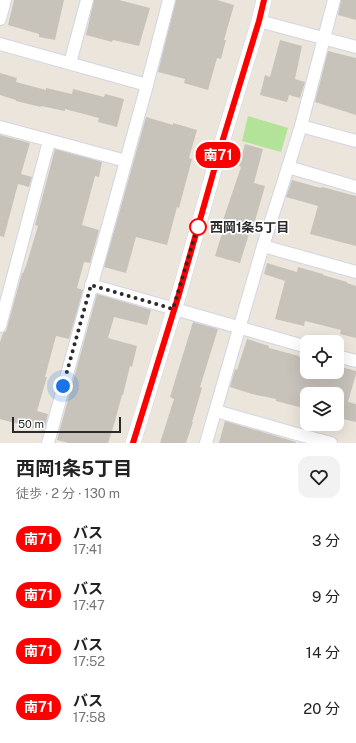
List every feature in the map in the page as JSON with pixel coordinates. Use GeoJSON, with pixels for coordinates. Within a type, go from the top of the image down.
{"type":"FeatureCollection","features":[{"type":"Feature","properties":{"kind":"street"},"geometry":{"type":"LineString","coordinates":[[0,19],[5,0]]}},
{"type":"Feature","properties":{"kind":"street"},"geometry":{"type":"LineString","coordinates":[[70,63],[87,0]]}},
{"type":"Feature","properties":{"kind":"street"},"geometry":{"type":"LineString","coordinates":[[48,443],[169,0]]}},
{"type":"Feature","properties":{"kind":"street"},"geometry":{"type":"LineString","coordinates":[[133,443],[173,309],[179,294],[264,0]]}},
{"type":"Feature","properties":{"kind":"street"},"geometry":{"type":"LineString","coordinates":[[206,443],[263,246],[301,126],[334,0]]}},
{"type":"Feature","properties":{"kind":"street"},"geometry":{"type":"LineString","coordinates":[[259,21],[356,47]]}},
{"type":"Feature","properties":{"kind":"street"},"geometry":{"type":"LineString","coordinates":[[0,44],[147,85]]}},
{"type":"Feature","properties":{"kind":"street"},"geometry":{"type":"LineString","coordinates":[[301,126],[356,141]]}},
{"type":"Feature","properties":{"kind":"street"},"geometry":{"type":"LineString","coordinates":[[0,127],[126,161]]}},
{"type":"Feature","properties":{"kind":"street"},"geometry":{"type":"LineString","coordinates":[[0,326],[49,141]]}},
{"type":"Feature","properties":{"kind":"street"},"geometry":{"type":"LineString","coordinates":[[288,167],[356,187]]}},
{"type":"Feature","properties":{"kind":"street"},"geometry":{"type":"LineString","coordinates":[[263,246],[356,272]]}},
{"type":"Feature","properties":{"kind":"street"},"geometry":{"type":"LineString","coordinates":[[91,285],[300,345]]}},
{"type":"Feature","properties":{"kind":"street"},"geometry":{"type":"LineString","coordinates":[[344,358],[356,361]]}},
{"type":"Feature","properties":{"kind":"street"},"geometry":{"type":"LineString","coordinates":[[216,410],[291,438],[331,443]]}},
{"type":"Feature","properties":{"kind":"green space"},"geometry":{"type":"Polygon","coordinates":[[[248,116],[288,128],[281,152],[242,141],[248,116]]]}},
{"type":"Feature","properties":{"kind":"building"},"geometry":{"type":"Polygon","coordinates":[[[14,0],[64,0],[55,40],[39,37],[39,34],[8,25],[14,0]]]}},
{"type":"Feature","properties":{"kind":"building"},"geometry":{"type":"Polygon","coordinates":[[[94,0],[119,0],[150,8],[139,46],[113,40],[112,42],[86,35],[94,0]]]}},
{"type":"Feature","properties":{"kind":"building"},"geometry":{"type":"Polygon","coordinates":[[[176,0],[217,0],[234,5],[224,40],[226,40],[221,59],[217,58],[208,90],[184,83],[185,79],[158,72],[176,0]]]}},
{"type":"Feature","properties":{"kind":"building"},"geometry":{"type":"Polygon","coordinates":[[[341,0],[356,0],[356,20],[338,15],[341,0]]]}},
{"type":"Feature","properties":{"kind":"building"},"geometry":{"type":"Polygon","coordinates":[[[280,40],[302,46],[295,79],[305,82],[300,98],[289,95],[287,102],[260,95],[265,75],[270,77],[280,40]]]}},
{"type":"Feature","properties":{"kind":"building"},"geometry":{"type":"Polygon","coordinates":[[[328,51],[356,58],[356,115],[315,102],[328,51]]]}},
{"type":"Feature","properties":{"kind":"building"},"geometry":{"type":"Polygon","coordinates":[[[0,73],[17,78],[16,82],[46,90],[46,88],[72,94],[73,89],[104,97],[105,94],[124,99],[117,127],[98,122],[99,118],[65,109],[65,111],[41,107],[16,101],[0,95],[0,73]]]}},
{"type":"Feature","properties":{"kind":"building"},"geometry":{"type":"Polygon","coordinates":[[[146,117],[197,130],[189,158],[192,159],[167,245],[136,237],[126,273],[104,267],[146,117]]]}},
{"type":"Feature","properties":{"kind":"building"},"geometry":{"type":"Polygon","coordinates":[[[0,135],[30,143],[21,174],[32,177],[29,187],[18,184],[4,237],[0,236],[0,135]]]}},
{"type":"Feature","properties":{"kind":"building"},"geometry":{"type":"Polygon","coordinates":[[[245,144],[263,149],[254,183],[265,186],[251,235],[249,234],[240,263],[215,256],[224,227],[221,226],[241,167],[239,166],[245,144]]]}},
{"type":"Feature","properties":{"kind":"building"},"geometry":{"type":"Polygon","coordinates":[[[55,149],[102,162],[99,177],[95,176],[82,225],[99,230],[90,263],[84,262],[77,288],[83,290],[69,339],[56,336],[45,377],[47,377],[37,411],[48,414],[44,431],[0,419],[0,342],[3,333],[7,328],[22,273],[26,266],[38,226],[35,225],[55,149]]]}},
{"type":"Feature","properties":{"kind":"building"},"geometry":{"type":"Polygon","coordinates":[[[292,180],[356,196],[356,246],[310,234],[318,206],[286,197],[292,180]]]}},
{"type":"Feature","properties":{"kind":"building"},"geometry":{"type":"Polygon","coordinates":[[[267,263],[297,272],[298,267],[356,286],[356,338],[340,334],[341,330],[305,321],[304,326],[275,319],[285,281],[264,274],[267,263]]]}},
{"type":"Feature","properties":{"kind":"building"},"geometry":{"type":"Polygon","coordinates":[[[97,294],[151,310],[147,325],[114,317],[108,338],[137,346],[132,367],[130,366],[123,395],[108,443],[68,443],[57,440],[97,294]]]}},
{"type":"Feature","properties":{"kind":"building"},"geometry":{"type":"Polygon","coordinates":[[[193,322],[218,329],[200,387],[202,388],[193,422],[186,443],[160,443],[174,399],[170,397],[193,322]]]}},
{"type":"Feature","properties":{"kind":"building"},"geometry":{"type":"Polygon","coordinates":[[[247,339],[269,346],[269,348],[299,356],[300,379],[344,379],[344,368],[356,371],[348,402],[356,404],[356,422],[344,419],[344,387],[300,387],[300,407],[276,401],[276,399],[252,394],[230,387],[235,369],[237,370],[247,339]]]}},
{"type":"Feature","properties":{"kind":"building"},"geometry":{"type":"Polygon","coordinates":[[[225,421],[296,442],[296,443],[219,443],[225,421]]]}},
{"type":"Feature","properties":{"kind":"bus line","name":"南71"},"geometry":{"type":"LineString","coordinates":[[133,443],[173,309],[179,294],[264,0]]}},
{"type":"Feature","properties":{"kind":"place","name":"西岡1条5丁目"},"geometry":{"type":"Point","coordinates":[198,227]}},
{"type":"Feature","properties":{"kind":"route"},"geometry":{"type":"LineString","coordinates":[[63,386],[91,285],[173,309],[179,294],[199,222],[198,227]]}}]}
